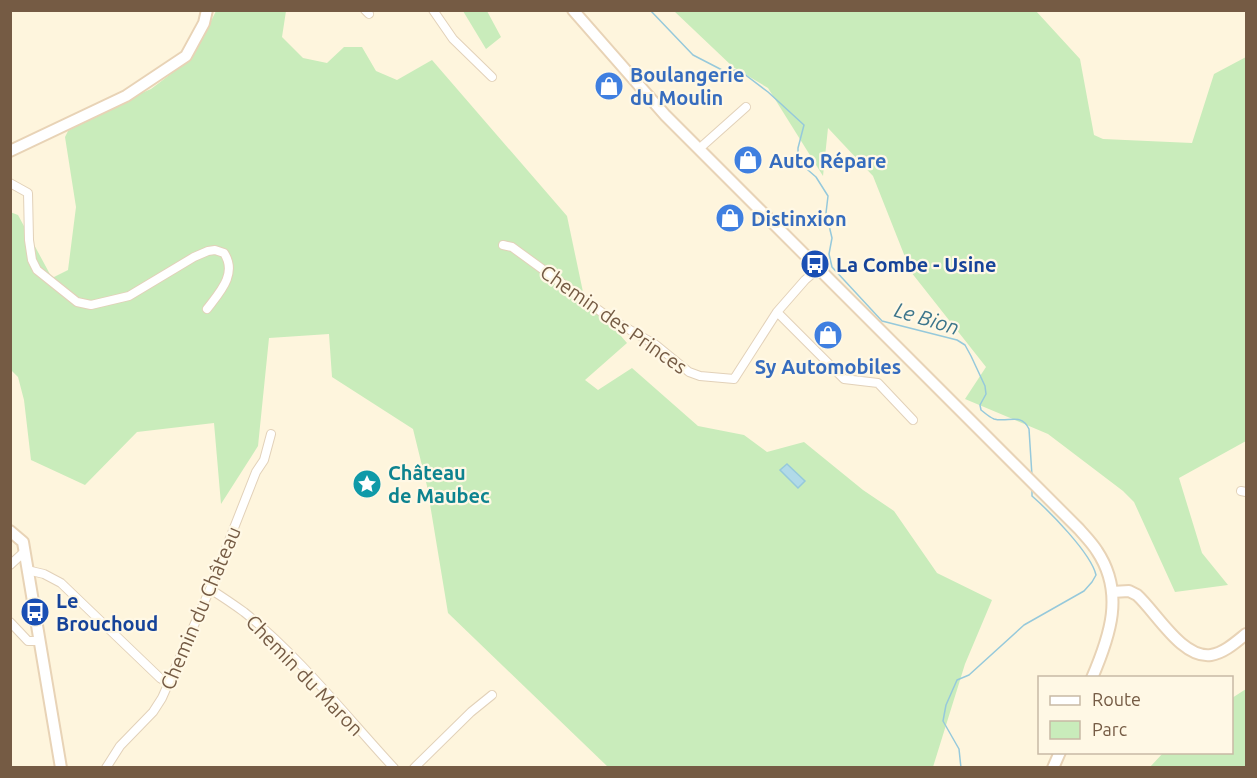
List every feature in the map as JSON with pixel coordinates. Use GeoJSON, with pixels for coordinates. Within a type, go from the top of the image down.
{"type":"FeatureCollection","features":[{"type":"Feature","properties":{"kind":"main road"},"geometry":{"type":"LineString","coordinates":[[10,151],[126,96],[186,56],[204,23],[207,10]]}},
{"type":"Feature","properties":{"kind":"main road"},"geometry":{"type":"LineString","coordinates":[[573,10],[665,115],[1079,529],[1097,551],[1107,570],[1112,592],[1112,626],[1093,676]]}},
{"type":"Feature","properties":{"kind":"main road"},"geometry":{"type":"LineString","coordinates":[[10,531],[23,542],[23,553],[61,768]]}},
{"type":"Feature","properties":{"kind":"main road"},"geometry":{"type":"LineString","coordinates":[[1112,592],[1129,591],[1137,595],[1183,645],[1194,652],[1210,656],[1221,652],[1246,634]]}},
{"type":"Feature","properties":{"kind":"main road"},"geometry":{"type":"LineString","coordinates":[[1053,768],[1060,754]]}},
{"type":"Feature","properties":{"kind":"street"},"geometry":{"type":"LineString","coordinates":[[433,10],[453,39],[492,77]]}},
{"type":"Feature","properties":{"kind":"street"},"geometry":{"type":"LineString","coordinates":[[700,148],[746,107]]}},
{"type":"Feature","properties":{"kind":"street"},"geometry":{"type":"LineString","coordinates":[[10,183],[28,193],[29,240],[32,260],[37,270],[77,302],[91,306],[129,296],[194,257],[215,250],[224,254],[230,266],[230,272],[220,292],[207,309]]}},
{"type":"Feature","properties":{"kind":"street","name":"Chemin des Princes"},"geometry":{"type":"LineString","coordinates":[[503,245],[512,247],[611,319],[642,335],[689,372],[700,376],[734,379],[777,312],[805,280],[819,268]]}},
{"type":"Feature","properties":{"kind":"street"},"geometry":{"type":"LineString","coordinates":[[777,312],[844,379],[878,383],[913,420]]}},
{"type":"Feature","properties":{"kind":"street","name":"Chemin du Château"},"geometry":{"type":"LineString","coordinates":[[106,768],[120,746],[153,712],[168,683],[210,589],[256,472],[264,460],[271,434]]}},
{"type":"Feature","properties":{"kind":"street"},"geometry":{"type":"LineString","coordinates":[[10,565],[23,553]]}},
{"type":"Feature","properties":{"kind":"street"},"geometry":{"type":"LineString","coordinates":[[27,570],[44,574],[61,583],[160,678],[168,683]]}},
{"type":"Feature","properties":{"kind":"street","name":"Chemin du Maron"},"geometry":{"type":"LineString","coordinates":[[210,589],[262,627],[315,680],[394,768]]}},
{"type":"Feature","properties":{"kind":"street"},"geometry":{"type":"LineString","coordinates":[[10,622],[28,640],[40,641]]}},
{"type":"Feature","properties":{"kind":"street"},"geometry":{"type":"LineString","coordinates":[[414,768],[471,712],[492,695]]}},
{"type":"Feature","properties":{"kind":"green space"},"geometry":{"type":"Polygon","coordinates":[[[216,11],[286,11],[282,37],[303,58],[327,63],[344,47],[362,47],[376,71],[397,80],[432,60],[567,216],[583,292],[627,343],[585,380],[598,390],[632,368],[698,426],[744,435],[767,452],[804,442],[863,490],[894,511],[937,573],[992,600],[965,664],[933,767],[608,767],[448,613],[427,486],[413,429],[332,377],[329,334],[269,338],[258,446],[221,504],[214,423],[137,432],[85,485],[31,460],[24,400],[18,377],[11,370],[10,212],[18,215],[52,278],[68,270],[76,207],[65,137],[68,131],[116,104],[151,89],[184,64],[200,43],[216,11]]]}},
{"type":"Feature","properties":{"kind":"green space"},"geometry":{"type":"Polygon","coordinates":[[[463,11],[487,11],[501,37],[486,49],[463,11]]]}},
{"type":"Feature","properties":{"kind":"green space"},"geometry":{"type":"Polygon","coordinates":[[[674,11],[1036,11],[1080,59],[1094,135],[1103,139],[1192,143],[1214,74],[1246,57],[1246,441],[1179,478],[1202,553],[1228,585],[1175,592],[1134,502],[1123,491],[1048,434],[965,399],[986,367],[911,272],[873,176],[828,128],[823,176],[768,88],[733,67],[674,11]]]}},
{"type":"Feature","properties":{"kind":"green space"},"geometry":{"type":"Polygon","coordinates":[[[1246,689],[1246,767],[1150,767],[1162,754],[1233,754],[1233,697],[1246,689]]]}},
{"type":"Feature","properties":{"kind":"water"},"geometry":{"type":"Polygon","coordinates":[[[787,464],[805,481],[798,488],[780,470],[787,464]]]}},
{"type":"Feature","properties":{"kind":"waterway","name":"Le Bion"},"geometry":{"type":"LineString","coordinates":[[609,10],[622,10]]}},
{"type":"Feature","properties":{"kind":"waterway","name":"Le Bion"},"geometry":{"type":"LineString","coordinates":[[650,10],[693,55],[724,71],[739,70],[768,92],[804,125],[798,156],[801,164],[816,177],[828,196],[826,213],[832,238],[829,254],[832,267],[882,321],[957,340],[965,345],[985,386],[986,394],[980,405],[981,410],[994,419],[1018,419],[1029,429],[1032,476]]}},
{"type":"Feature","properties":{"kind":"waterway","name":"Le Bion"},"geometry":{"type":"LineString","coordinates":[[961,768],[959,749],[943,721],[946,705],[957,680],[969,675],[1024,625],[1084,591],[1096,575],[1093,566],[1078,544],[1032,496],[1032,490]]}},
{"type":"Feature","properties":{"kind":"place","name":"Boulangerie du Moulin"},"geometry":{"type":"Point","coordinates":[609,86]}},
{"type":"Feature","properties":{"kind":"place","name":"Auto Répare"},"geometry":{"type":"Point","coordinates":[748,160]}},
{"type":"Feature","properties":{"kind":"place","name":"Distinxion"},"geometry":{"type":"Point","coordinates":[730,218]}},
{"type":"Feature","properties":{"kind":"place","name":"La Combe - Usine"},"geometry":{"type":"Point","coordinates":[815,264]}},
{"type":"Feature","properties":{"kind":"place","name":"Sy Automobiles"},"geometry":{"type":"Point","coordinates":[828,335]}},
{"type":"Feature","properties":{"kind":"place","name":"Château de Maubec"},"geometry":{"type":"Point","coordinates":[367,484]}},
{"type":"Feature","properties":{"kind":"place","name":"Le Brouchoud"},"geometry":{"type":"Point","coordinates":[35,612]}}]}
